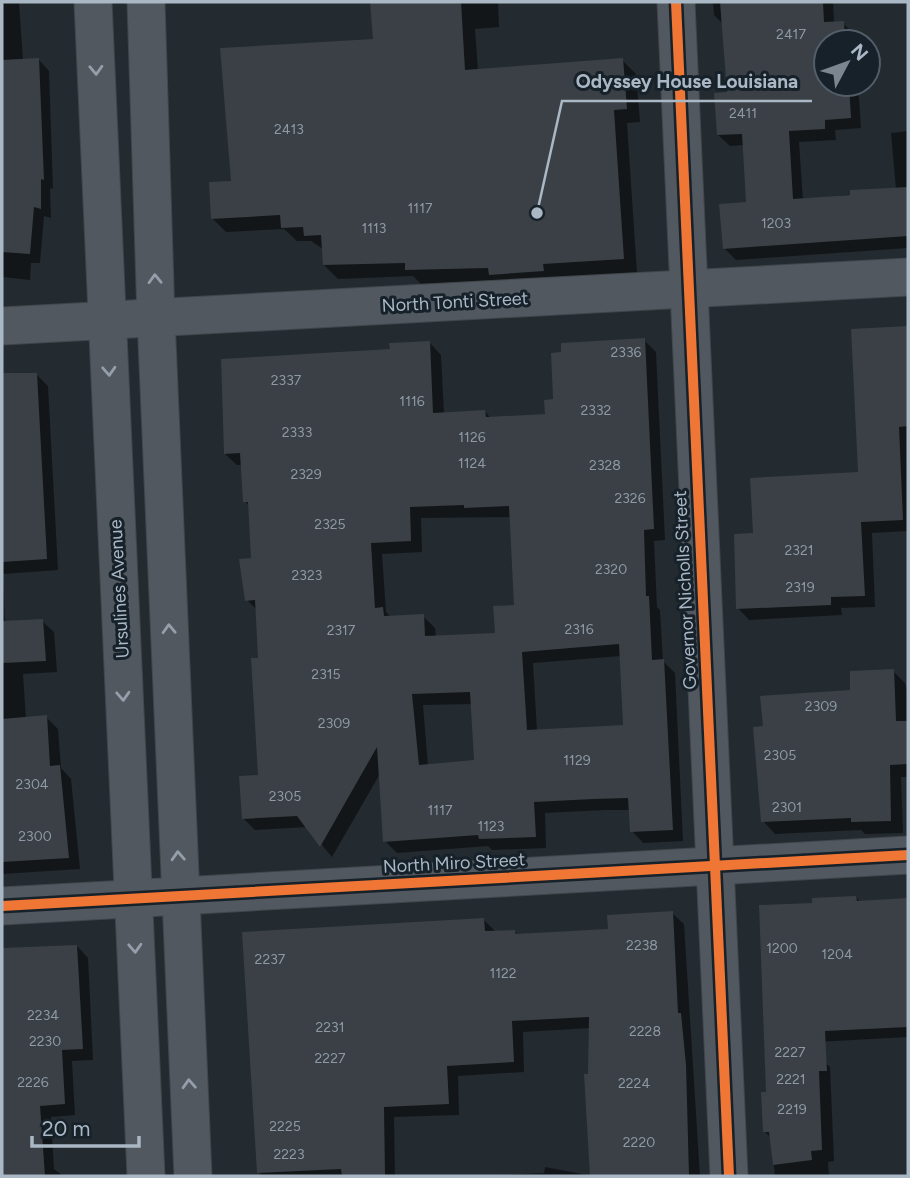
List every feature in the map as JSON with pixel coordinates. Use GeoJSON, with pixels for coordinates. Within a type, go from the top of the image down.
{"type":"FeatureCollection","features":[{"type":"Feature","properties":{"kind":"street","name":"Ursulines Avenue"},"geometry":{"type":"LineString","coordinates":[[93,2],[146,1176]]}},
{"type":"Feature","properties":{"kind":"street"},"geometry":{"type":"LineString","coordinates":[[146,2],[156,318],[193,1176]]}},
{"type":"Feature","properties":{"kind":"street","name":"Governor Nicholls Street"},"geometry":{"type":"LineString","coordinates":[[676,2],[729,1176]]}},
{"type":"Feature","properties":{"kind":"street","name":"North Tonti Street"},"geometry":{"type":"LineString","coordinates":[[2,326],[908,277]]}},
{"type":"Feature","properties":{"kind":"street","name":"North Miro Street"},"geometry":{"type":"LineString","coordinates":[[2,906],[908,855]]}},
{"type":"Feature","properties":{"kind":"building"},"geometry":{"type":"Polygon","coordinates":[[[370,2],[461,2],[465,70],[623,58],[627,109],[614,110],[624,259],[543,264],[544,271],[489,275],[488,268],[405,270],[405,263],[323,265],[321,235],[304,236],[303,227],[281,228],[280,215],[211,219],[209,182],[231,181],[220,48],[373,39],[370,2]]]}},
{"type":"Feature","properties":{"kind":"building"},"geometry":{"type":"Polygon","coordinates":[[[720,2],[823,2],[824,22],[844,21],[844,28],[812,28],[812,98],[850,98],[851,118],[825,120],[825,129],[789,131],[793,199],[850,195],[850,190],[908,187],[908,236],[723,249],[719,204],[746,202],[742,134],[717,135],[714,93],[727,92],[720,2]]]}},
{"type":"Feature","properties":{"kind":"building"},"geometry":{"type":"Polygon","coordinates":[[[39,58],[44,180],[41,179],[41,209],[34,207],[30,254],[2,252],[2,60],[39,58]]]}},
{"type":"Feature","properties":{"kind":"building"},"geometry":{"type":"Polygon","coordinates":[[[908,326],[908,426],[899,427],[903,520],[861,522],[865,596],[831,597],[831,605],[736,609],[734,534],[753,533],[750,478],[858,472],[851,329],[908,326]]]}},
{"type":"Feature","properties":{"kind":"building"},"geometry":{"type":"Polygon","coordinates":[[[645,338],[654,529],[644,530],[646,596],[649,596],[652,660],[664,659],[673,830],[630,832],[628,798],[593,799],[534,802],[536,837],[479,839],[478,835],[383,842],[377,747],[320,847],[297,816],[242,819],[239,776],[258,775],[251,658],[258,658],[255,600],[245,601],[239,559],[251,558],[248,502],[243,502],[240,453],[224,454],[221,359],[390,349],[389,343],[430,341],[433,413],[485,410],[486,417],[545,414],[544,400],[553,399],[551,353],[561,352],[561,343],[645,338]],[[464,505],[410,507],[411,541],[371,543],[375,608],[383,607],[384,616],[424,614],[425,636],[495,633],[493,606],[514,605],[509,506],[464,508],[464,505]],[[619,644],[522,652],[527,730],[623,725],[619,644]],[[470,692],[412,694],[419,765],[474,760],[470,692]]]}},
{"type":"Feature","properties":{"kind":"building"},"geometry":{"type":"Polygon","coordinates":[[[3,373],[37,373],[47,559],[2,562],[3,373]]]}},
{"type":"Feature","properties":{"kind":"building"},"geometry":{"type":"Polygon","coordinates":[[[43,619],[46,661],[2,663],[2,621],[43,619]]]}},
{"type":"Feature","properties":{"kind":"building"},"geometry":{"type":"Polygon","coordinates":[[[894,669],[896,721],[907,721],[908,764],[890,765],[891,821],[851,822],[851,818],[761,822],[753,727],[763,726],[760,696],[850,690],[850,671],[894,669]]]}},
{"type":"Feature","properties":{"kind":"building"},"geometry":{"type":"Polygon","coordinates":[[[47,715],[50,766],[60,765],[69,858],[2,862],[2,719],[47,715]]]}},
{"type":"Feature","properties":{"kind":"building"},"geometry":{"type":"Polygon","coordinates":[[[856,896],[857,901],[907,898],[908,1027],[825,1031],[827,1071],[819,1071],[822,1150],[811,1151],[812,1160],[773,1165],[769,1132],[763,1132],[761,1092],[766,1092],[759,905],[812,903],[812,898],[856,896]]]}},
{"type":"Feature","properties":{"kind":"building"},"geometry":{"type":"Polygon","coordinates":[[[673,911],[678,1013],[681,1013],[686,1065],[689,1176],[590,1176],[584,1074],[588,1074],[589,1017],[512,1021],[514,1062],[447,1066],[449,1104],[384,1107],[385,1176],[342,1176],[341,1169],[257,1173],[242,932],[484,918],[485,931],[515,930],[515,934],[608,929],[607,915],[673,911]]]}},
{"type":"Feature","properties":{"kind":"building"},"geometry":{"type":"Polygon","coordinates":[[[77,945],[83,1049],[62,1050],[65,1104],[40,1106],[45,1176],[2,1176],[2,948],[77,945]]]}},
{"type":"Feature","properties":{"kind":"cycle path"},"geometry":{"type":"LineString","coordinates":[[676,2],[729,1176]]}},
{"type":"Feature","properties":{"kind":"cycle path"},"geometry":{"type":"LineString","coordinates":[[2,906],[908,855]]}},
{"type":"Feature","properties":{"kind":"place","name":"Odyssey House Louisiana"},"geometry":{"type":"Point","coordinates":[537,213]}}]}
